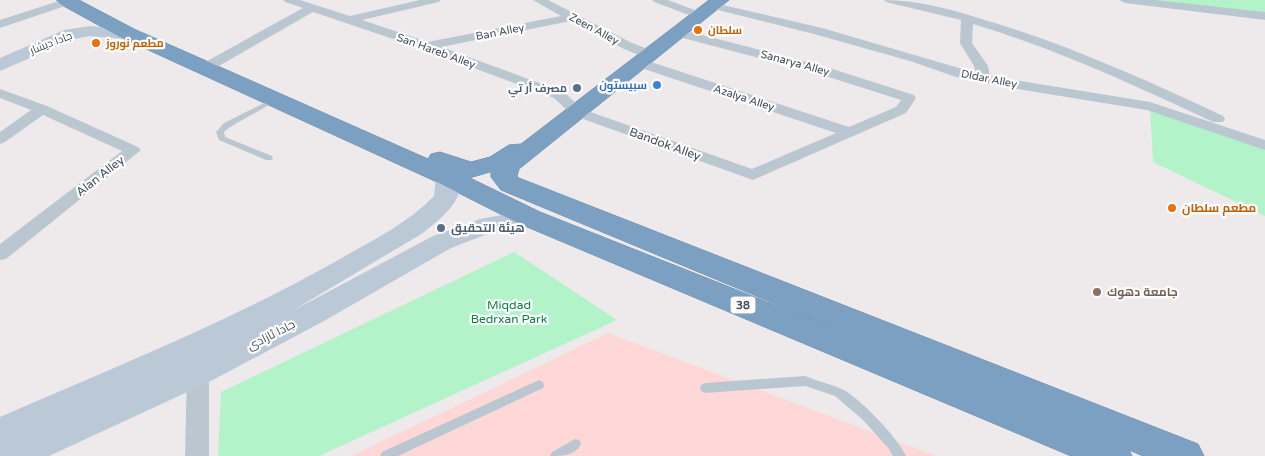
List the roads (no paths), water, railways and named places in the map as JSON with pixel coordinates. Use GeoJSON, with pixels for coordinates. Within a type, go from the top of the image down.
{"type":"FeatureCollection","features":[{"type":"Feature","properties":{"kind":"highway"},"geometry":{"type":"LineString","coordinates":[[69,0],[134,35],[376,145],[394,145],[414,149],[469,170],[498,163],[514,152],[545,136],[712,7]]}},
{"type":"Feature","properties":{"kind":"highway","name":"38"},"geometry":{"type":"LineString","coordinates":[[545,136],[506,168],[504,176],[510,184],[1185,456]]}},
{"type":"Feature","properties":{"kind":"highway","name":"38"},"geometry":{"type":"LineString","coordinates":[[376,145],[448,177],[530,218],[1113,456]]}},
{"type":"Feature","properties":{"kind":"main road","name":"جادا دیشار"},"geometry":{"type":"LineString","coordinates":[[0,65],[70,34],[90,31],[134,35]]}},
{"type":"Feature","properties":{"kind":"main road","name":"جادا ئازادی"},"geometry":{"type":"LineString","coordinates":[[0,433],[243,324],[301,294],[414,227],[440,206],[446,198],[448,177]]}},
{"type":"Feature","properties":{"kind":"main road","name":"جادا ئازادی"},"geometry":{"type":"LineString","coordinates":[[13,456],[198,373],[314,313],[442,242],[480,227],[530,218]]}},
{"type":"Feature","properties":{"kind":"main road"},"geometry":{"type":"LineString","coordinates":[[414,227],[423,226],[438,231],[442,236],[442,242]]}},
{"type":"Feature","properties":{"kind":"street"},"geometry":{"type":"LineString","coordinates":[[0,24],[69,0]]}},
{"type":"Feature","properties":{"kind":"street","name":"San Hareb Alley"},"geometry":{"type":"LineString","coordinates":[[289,0],[427,46],[559,96],[577,112]]}},
{"type":"Feature","properties":{"kind":"street"},"geometry":{"type":"LineString","coordinates":[[348,20],[435,0]]}},
{"type":"Feature","properties":{"kind":"street"},"geometry":{"type":"LineString","coordinates":[[544,2],[565,0]]}},
{"type":"Feature","properties":{"kind":"street","name":"Dldar Alley"},"geometry":{"type":"LineString","coordinates":[[658,0],[712,7],[826,34],[915,58],[956,73],[1150,106],[1265,144]]}},
{"type":"Feature","properties":{"kind":"street"},"geometry":{"type":"LineString","coordinates":[[890,0],[967,18],[1035,40],[1136,81],[1265,144]]}},
{"type":"Feature","properties":{"kind":"street"},"geometry":{"type":"LineString","coordinates":[[1125,0],[1265,16]]}},
{"type":"Feature","properties":{"kind":"street","name":"Zeen Alley"},"geometry":{"type":"LineString","coordinates":[[544,2],[628,46],[645,59]]}},
{"type":"Feature","properties":{"kind":"street"},"geometry":{"type":"LineString","coordinates":[[205,68],[312,8]]}},
{"type":"Feature","properties":{"kind":"street","name":"Ban Alley"},"geometry":{"type":"LineString","coordinates":[[427,46],[573,17]]}},
{"type":"Feature","properties":{"kind":"street"},"geometry":{"type":"LineString","coordinates":[[967,18],[966,43],[981,66],[984,78]]}},
{"type":"Feature","properties":{"kind":"street","name":"Sanarya Alley"},"geometry":{"type":"LineString","coordinates":[[679,33],[821,70],[909,98],[901,110],[848,132]]}},
{"type":"Feature","properties":{"kind":"street","name":"Azalya Alley"},"geometry":{"type":"LineString","coordinates":[[645,59],[848,132]]}},
{"type":"Feature","properties":{"kind":"street","name":"Alan Alley"},"geometry":{"type":"LineString","coordinates":[[0,93],[42,109],[133,150],[0,254]]}},
{"type":"Feature","properties":{"kind":"street"},"geometry":{"type":"LineString","coordinates":[[0,138],[42,109]]}},
{"type":"Feature","properties":{"kind":"street","name":"Bandok Alley"},"geometry":{"type":"LineString","coordinates":[[577,112],[752,176],[848,132]]}},
{"type":"Feature","properties":{"kind":"street"},"geometry":{"type":"LineString","coordinates":[[197,456],[198,373]]}},
{"type":"Feature","properties":{"kind":"lane"},"geometry":{"type":"LineString","coordinates":[[269,158],[222,138],[220,132],[228,124],[274,100]]}},
{"type":"Feature","properties":{"kind":"lane"},"geometry":{"type":"LineString","coordinates":[[705,388],[805,381],[839,393],[867,416],[893,445],[900,456]]}},
{"type":"Feature","properties":{"kind":"lane"},"geometry":{"type":"LineString","coordinates":[[386,456],[539,385]]}},
{"type":"Feature","properties":{"kind":"lane"},"geometry":{"type":"LineString","coordinates":[[556,456],[575,444]]}},
{"type":"Feature","properties":{"kind":"place","name":"سلطان"},"geometry":{"type":"Point","coordinates":[698,30]}},
{"type":"Feature","properties":{"kind":"place","name":"مطعم نوروز"},"geometry":{"type":"Point","coordinates":[96,43]}},
{"type":"Feature","properties":{"kind":"place","name":"سبيستون"},"geometry":{"type":"Point","coordinates":[657,85]}},
{"type":"Feature","properties":{"kind":"place","name":"مصرف أر تي"},"geometry":{"type":"Point","coordinates":[577,88]}},
{"type":"Feature","properties":{"kind":"place","name":"مطعم سلطان"},"geometry":{"type":"Point","coordinates":[1172,208]}},
{"type":"Feature","properties":{"kind":"place","name":"هيئة التحقيق"},"geometry":{"type":"Point","coordinates":[441,228]}},
{"type":"Feature","properties":{"kind":"place","name":"جامعة دهوك"},"geometry":{"type":"Point","coordinates":[1097,292]}},
{"type":"Feature","properties":{"kind":"park label","name":"Miqdad Bedrxan Park"},"geometry":{"type":"Point","coordinates":[509,312]}}]}
